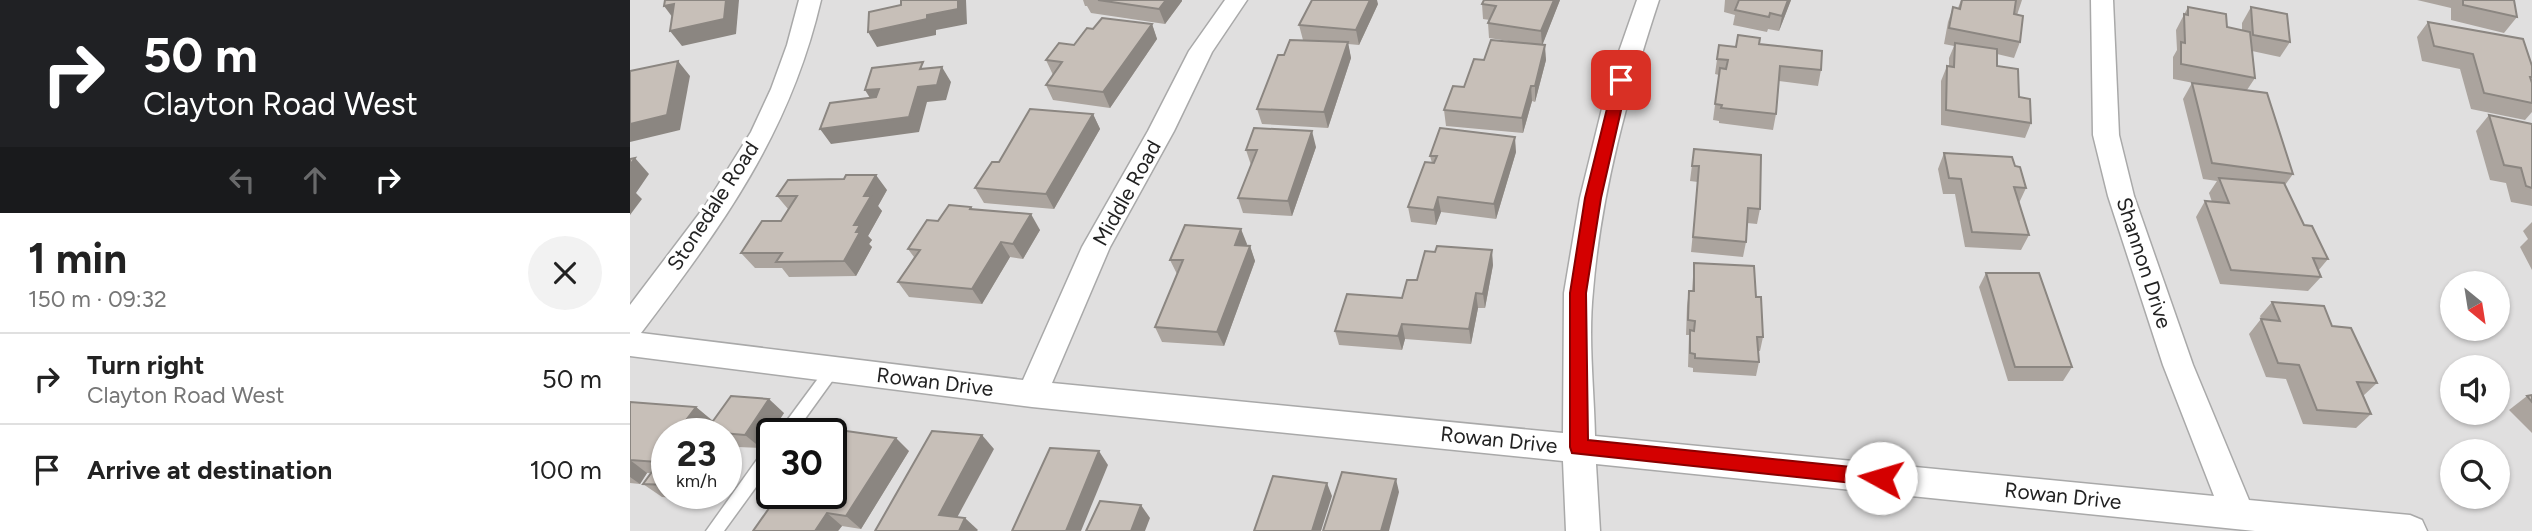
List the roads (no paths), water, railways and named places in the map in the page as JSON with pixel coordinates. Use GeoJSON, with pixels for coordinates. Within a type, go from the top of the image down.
{"type":"FeatureCollection","features":[{"type":"Feature","properties":{"kind":"street","name":"Stonedale Road"},"geometry":{"type":"LineString","coordinates":[[630,326],[670,274],[744,166],[785,85],[810,0]]}},
{"type":"Feature","properties":{"kind":"street","name":"Middle Road"},"geometry":{"type":"LineString","coordinates":[[1032,394],[1096,247],[1161,131],[1201,51],[1236,0]]}},
{"type":"Feature","properties":{"kind":"street"},"geometry":{"type":"LineString","coordinates":[[1583,531],[1579,447],[1578,293],[1593,198],[1618,93],[1647,0]]}},
{"type":"Feature","properties":{"kind":"street","name":"Shannon Drive"},"geometry":{"type":"LineString","coordinates":[[2102,0],[2106,135],[2121,196],[2178,365],[2238,514]]}},
{"type":"Feature","properties":{"kind":"street","name":"Rowan Drive"},"geometry":{"type":"LineString","coordinates":[[630,344],[1032,394],[2410,531]]}},
{"type":"Feature","properties":{"kind":"lane"},"geometry":{"type":"LineString","coordinates":[[797,418],[833,369]]}},
{"type":"Feature","properties":{"kind":"lane"},"geometry":{"type":"LineString","coordinates":[[715,531],[756,475]]}}]}
